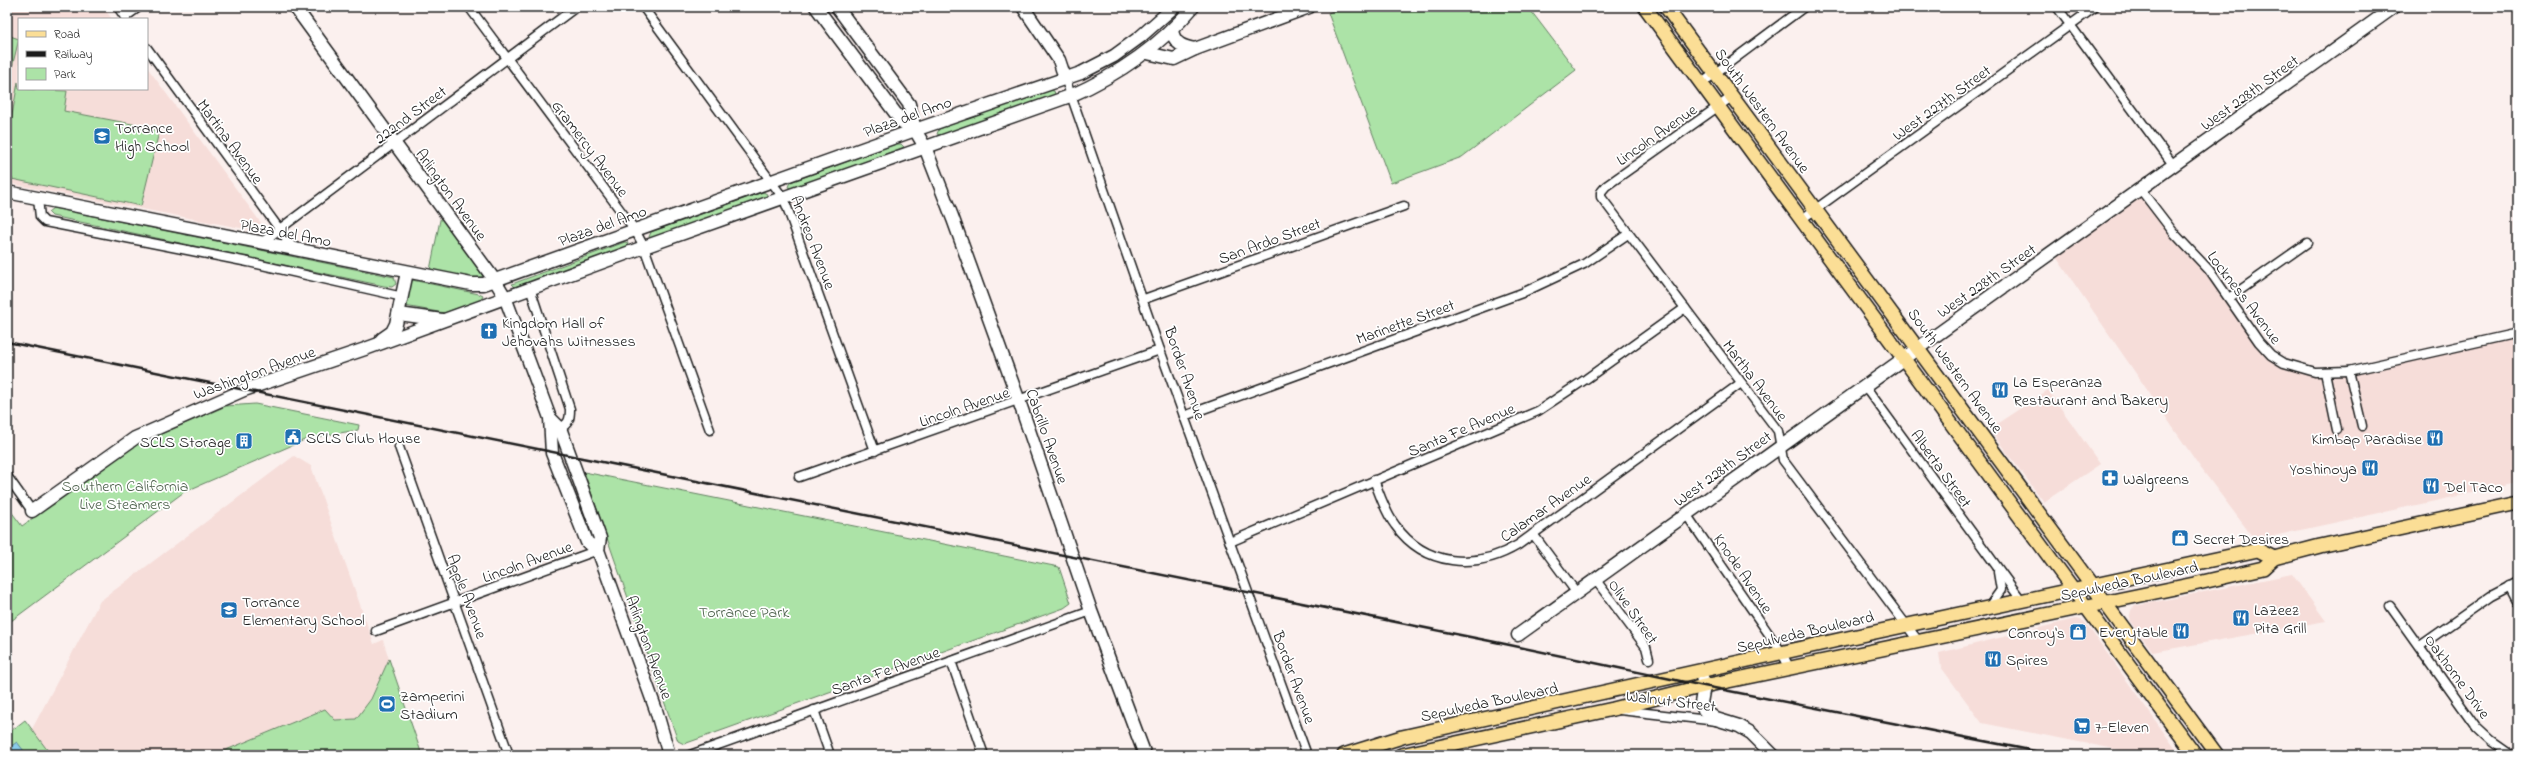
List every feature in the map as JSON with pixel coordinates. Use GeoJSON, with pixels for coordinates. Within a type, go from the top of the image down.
{"type":"FeatureCollection","features":[{"type":"Feature","properties":{"kind":"main road","name":"South Western Avenue"},"geometry":{"type":"LineString","coordinates":[[1645,7],[2075,589],[2195,755]]}},
{"type":"Feature","properties":{"kind":"main road","name":"South Western Avenue"},"geometry":{"type":"LineString","coordinates":[[1666,7],[1980,431],[2217,755]]}},
{"type":"Feature","properties":{"kind":"main road"},"geometry":{"type":"LineString","coordinates":[[1936,401],[1953,410],[1970,433],[1975,435],[1980,431]]}},
{"type":"Feature","properties":{"kind":"main road","name":"Sepulveda Boulevard"},"geometry":{"type":"LineString","coordinates":[[1400,755],[1613,709],[1704,686],[2106,603],[2263,568],[2274,558],[2320,546],[2518,503]]}},
{"type":"Feature","properties":{"kind":"main road","name":"Sepulveda Boulevard"},"geometry":{"type":"LineString","coordinates":[[1344,755],[1402,737],[1906,625],[2258,550],[2274,558]]}},
{"type":"Feature","properties":{"kind":"main road"},"geometry":{"type":"LineString","coordinates":[[1468,723],[1471,740]]}},
{"type":"Feature","properties":{"kind":"street"},"geometry":{"type":"LineString","coordinates":[[118,7],[126,18],[139,7]]}},
{"type":"Feature","properties":{"kind":"street","name":"Arlington Avenue"},"geometry":{"type":"LineString","coordinates":[[294,7],[396,143],[496,282],[505,298],[550,418],[552,453],[587,542],[598,550]]}},
{"type":"Feature","properties":{"kind":"street","name":"Gramercy Avenue"},"geometry":{"type":"LineString","coordinates":[[469,7],[635,230],[644,247],[710,430]]}},
{"type":"Feature","properties":{"kind":"street","name":"222nd Street"},"geometry":{"type":"LineString","coordinates":[[261,243],[576,7]]}},
{"type":"Feature","properties":{"kind":"street","name":"Andreo Avenue"},"geometry":{"type":"LineString","coordinates":[[643,7],[784,199],[875,451]]}},
{"type":"Feature","properties":{"kind":"street","name":"Cabrillo Avenue"},"geometry":{"type":"LineString","coordinates":[[816,7],[902,122],[914,130],[925,147],[1019,401],[1091,611],[1145,755]]}},
{"type":"Feature","properties":{"kind":"street","name":"Cabrillo Avenue"},"geometry":{"type":"LineString","coordinates":[[837,7],[910,104],[914,130]]}},
{"type":"Feature","properties":{"kind":"street","name":"Border Avenue"},"geometry":{"type":"LineString","coordinates":[[1023,7],[1059,60],[1070,96],[1144,299],[1160,350],[1307,755]]}},
{"type":"Feature","properties":{"kind":"street","name":"Plaza del Amo"},"geometry":{"type":"LineString","coordinates":[[7,192],[471,284],[496,282],[635,230],[914,130],[1081,73],[1114,56],[1140,37],[1174,7]]}},
{"type":"Feature","properties":{"kind":"street"},"geometry":{"type":"LineString","coordinates":[[505,298],[644,247],[784,199],[1070,96],[1093,86],[1147,53],[1172,30],[1193,7]]}},
{"type":"Feature","properties":{"kind":"street"},"geometry":{"type":"LineString","coordinates":[[1147,53],[1174,59],[1195,49],[1309,7]]}},
{"type":"Feature","properties":{"kind":"street"},"geometry":{"type":"LineString","coordinates":[[1702,83],[1804,7]]}},
{"type":"Feature","properties":{"kind":"street"},"geometry":{"type":"LineString","coordinates":[[2057,7],[2174,166]]}},
{"type":"Feature","properties":{"kind":"street","name":"West 227th Street"},"geometry":{"type":"LineString","coordinates":[[1802,219],[2095,7]]}},
{"type":"Feature","properties":{"kind":"street","name":"West 228th Street"},"geometry":{"type":"LineString","coordinates":[[1518,635],[1918,347],[2141,190],[2394,7]]}},
{"type":"Feature","properties":{"kind":"street"},"geometry":{"type":"LineString","coordinates":[[1172,30],[1176,41],[1183,47],[1195,49]]}},
{"type":"Feature","properties":{"kind":"street","name":"Martina Avenue"},"geometry":{"type":"LineString","coordinates":[[148,49],[294,250]]}},
{"type":"Feature","properties":{"kind":"street","name":"Lincoln Avenue"},"geometry":{"type":"LineString","coordinates":[[1601,197],[1601,192],[1606,186],[1732,96]]}},
{"type":"Feature","properties":{"kind":"street","name":"Lockness Avenue"},"geometry":{"type":"LineString","coordinates":[[2141,190],[2174,233],[2209,270],[2259,342],[2271,355],[2300,369],[2325,372],[2349,371],[2518,333]]}},
{"type":"Feature","properties":{"kind":"street","name":"Martha Avenue"},"geometry":{"type":"LineString","coordinates":[[1601,197],[1778,431],[1783,460],[1919,642]]}},
{"type":"Feature","properties":{"kind":"street"},"geometry":{"type":"LineString","coordinates":[[38,199],[40,217],[45,222],[248,262],[403,297]]}},
{"type":"Feature","properties":{"kind":"street","name":"San Ardo Street"},"geometry":{"type":"LineString","coordinates":[[1144,299],[1404,206]]}},
{"type":"Feature","properties":{"kind":"street","name":"Marinette Street"},"geometry":{"type":"LineString","coordinates":[[1184,416],[1522,293],[1584,264],[1628,234]]}},
{"type":"Feature","properties":{"kind":"street"},"geometry":{"type":"LineString","coordinates":[[2229,298],[2308,243]]}},
{"type":"Feature","properties":{"kind":"street"},"geometry":{"type":"LineString","coordinates":[[365,349],[392,332],[399,314],[407,272]]}},
{"type":"Feature","properties":{"kind":"street"},"geometry":{"type":"LineString","coordinates":[[530,288],[570,409],[570,417],[567,425],[560,428]]}},
{"type":"Feature","properties":{"kind":"street","name":"Washington Avenue"},"geometry":{"type":"LineString","coordinates":[[32,510],[122,446],[149,430],[244,390],[365,349],[505,298]]}},
{"type":"Feature","properties":{"kind":"street","name":"Santa Fe Avenue"},"geometry":{"type":"LineString","coordinates":[[1230,542],[1538,411],[1581,383],[1685,308]]}},
{"type":"Feature","properties":{"kind":"street"},"geometry":{"type":"LineString","coordinates":[[399,314],[444,320]]}},
{"type":"Feature","properties":{"kind":"street","name":"Lincoln Avenue"},"geometry":{"type":"LineString","coordinates":[[799,477],[1019,401],[1160,350]]}},
{"type":"Feature","properties":{"kind":"street"},"geometry":{"type":"LineString","coordinates":[[2349,371],[2362,426]]}},
{"type":"Feature","properties":{"kind":"street"},"geometry":{"type":"LineString","coordinates":[[2325,372],[2337,430]]}},
{"type":"Feature","properties":{"kind":"street","name":"Calamar Avenue"},"geometry":{"type":"LineString","coordinates":[[1374,480],[1390,518],[1404,536],[1430,555],[1445,561],[1458,562],[1491,558],[1506,552],[1533,534],[1741,383]]}},
{"type":"Feature","properties":{"kind":"street","name":"Alberta Street"},"geometry":{"type":"LineString","coordinates":[[1865,386],[2022,601]]}},
{"type":"Feature","properties":{"kind":"street","name":"Arlington Avenue"},"geometry":{"type":"LineString","coordinates":[[550,418],[560,428],[600,538],[598,550],[656,710],[670,755]]}},
{"type":"Feature","properties":{"kind":"street","name":"Apple Avenue"},"geometry":{"type":"LineString","coordinates":[[399,448],[509,755]]}},
{"type":"Feature","properties":{"kind":"street"},"geometry":{"type":"LineString","coordinates":[[7,476],[32,510]]}},
{"type":"Feature","properties":{"kind":"street","name":"Knode Avenue"},"geometry":{"type":"LineString","coordinates":[[1686,514],[1782,653],[1790,669]]}},
{"type":"Feature","properties":{"kind":"street"},"geometry":{"type":"LineString","coordinates":[[1533,534],[1576,592]]}},
{"type":"Feature","properties":{"kind":"street","name":"Lincoln Avenue"},"geometry":{"type":"LineString","coordinates":[[376,631],[598,550]]}},
{"type":"Feature","properties":{"kind":"street","name":"Alberta Street"},"geometry":{"type":"LineString","coordinates":[[1988,608],[2001,590],[1997,567]]}},
{"type":"Feature","properties":{"kind":"street","name":"Olive Street"},"geometry":{"type":"LineString","coordinates":[[1595,579],[1646,647],[1649,659]]}},
{"type":"Feature","properties":{"kind":"street"},"geometry":{"type":"LineString","coordinates":[[2420,646],[2491,596],[2518,582]]}},
{"type":"Feature","properties":{"kind":"street"},"geometry":{"type":"LineString","coordinates":[[2509,586],[2518,603]]}},
{"type":"Feature","properties":{"kind":"street","name":"Oakhorne Drive"},"geometry":{"type":"LineString","coordinates":[[2390,606],[2420,646],[2477,728],[2491,741],[2511,755]]}},
{"type":"Feature","properties":{"kind":"street","name":"Santa Fe Avenue"},"geometry":{"type":"LineString","coordinates":[[690,755],[1091,611]]}},
{"type":"Feature","properties":{"kind":"street"},"geometry":{"type":"LineString","coordinates":[[951,661],[984,755]]}},
{"type":"Feature","properties":{"kind":"street","name":"Walnut Street"},"geometry":{"type":"LineString","coordinates":[[1700,672],[1704,686],[1701,703],[1704,710],[1716,719],[1751,733],[1773,755]]}},
{"type":"Feature","properties":{"kind":"street","name":"Walnut Street"},"geometry":{"type":"LineString","coordinates":[[1613,709],[1726,722]]}},
{"type":"Feature","properties":{"kind":"street"},"geometry":{"type":"LineString","coordinates":[[814,710],[830,755]]}},
{"type":"Feature","properties":{"kind":"shaded area","name":"Torrance High School"},"geometry":{"type":"Polygon","coordinates":[[[7,7],[103,7],[111,18],[18,18],[18,90],[148,90],[148,68],[261,223],[251,230],[7,183],[7,7]]]}},
{"type":"Feature","properties":{"kind":"shaded area"},"geometry":{"type":"Polygon","coordinates":[[[2141,191],[2190,251],[2270,356],[2329,373],[2518,335],[2518,483],[2255,540],[2200,467],[2054,254],[2141,191]]]}},
{"type":"Feature","properties":{"kind":"shaded area"},"geometry":{"type":"Polygon","coordinates":[[[2048,390],[2100,464],[2044,502],[1989,429],[2048,390]]]}},
{"type":"Feature","properties":{"kind":"shaded area","name":"Torrance Elementary School"},"geometry":{"type":"Polygon","coordinates":[[[294,456],[311,466],[374,644],[383,640],[389,659],[364,712],[356,719],[335,720],[325,709],[214,755],[51,755],[32,729],[100,601],[294,456]]]}},
{"type":"Feature","properties":{"kind":"shaded area"},"geometry":{"type":"Polygon","coordinates":[[[2292,574],[2326,621],[2153,652],[2129,620],[2131,610],[2135,606],[2292,574]]]}},
{"type":"Feature","properties":{"kind":"shaded area"},"geometry":{"type":"Polygon","coordinates":[[[2075,619],[2084,621],[2180,755],[2145,755],[1982,723],[1941,667],[1939,653],[2075,619]]]}},
{"type":"Feature","properties":{"kind":"green space"},"geometry":{"type":"Polygon","coordinates":[[[1344,7],[1528,7],[1576,70],[1462,157],[1391,183],[1328,13],[1344,7]]]}},
{"type":"Feature","properties":{"kind":"green space"},"geometry":{"type":"Polygon","coordinates":[[[7,35],[18,39],[18,43],[7,87],[7,35]]]}},
{"type":"Feature","properties":{"kind":"green space"},"geometry":{"type":"Polygon","coordinates":[[[18,82],[18,90],[67,91],[64,111],[153,128],[158,136],[141,206],[7,178],[7,143],[18,82]]]}},
{"type":"Feature","properties":{"kind":"green space"},"geometry":{"type":"Polygon","coordinates":[[[1049,90],[1054,91],[1055,94],[942,136],[937,134],[939,129],[1049,90]]]}},
{"type":"Feature","properties":{"kind":"green space"},"geometry":{"type":"Polygon","coordinates":[[[896,144],[901,144],[904,147],[793,189],[788,187],[790,182],[896,144]]]}},
{"type":"Feature","properties":{"kind":"green space"},"geometry":{"type":"Polygon","coordinates":[[[763,192],[767,194],[766,198],[651,239],[649,237],[651,232],[763,192]]]}},
{"type":"Feature","properties":{"kind":"green space"},"geometry":{"type":"Polygon","coordinates":[[[53,208],[394,277],[396,284],[392,287],[384,286],[52,216],[48,212],[53,208]]]}},
{"type":"Feature","properties":{"kind":"green space"},"geometry":{"type":"Polygon","coordinates":[[[442,210],[494,281],[429,275],[442,210]]]}},
{"type":"Feature","properties":{"kind":"green space"},"geometry":{"type":"Polygon","coordinates":[[[625,242],[628,243],[626,249],[516,288],[512,284],[625,242]]]}},
{"type":"Feature","properties":{"kind":"green space"},"geometry":{"type":"Polygon","coordinates":[[[412,280],[483,296],[481,300],[444,313],[405,306],[412,280]]]}},
{"type":"Feature","properties":{"kind":"green space","name":"Southern California Live Steamers"},"geometry":{"type":"Polygon","coordinates":[[[255,404],[359,425],[358,430],[309,438],[184,492],[7,624],[7,506],[22,526],[131,447],[226,406],[255,404]]]}},
{"type":"Feature","properties":{"kind":"green space","name":"Torrance Park"},"geometry":{"type":"Polygon","coordinates":[[[584,472],[1059,567],[1071,603],[1064,608],[684,744],[678,741],[584,472]]]}},
{"type":"Feature","properties":{"kind":"green space","name":"Zamperini Stadium"},"geometry":{"type":"Polygon","coordinates":[[[389,659],[422,755],[214,755],[325,709],[335,720],[356,719],[371,699],[389,659]]]}},
{"type":"Feature","properties":{"kind":"green space"},"geometry":{"type":"Polygon","coordinates":[[[25,720],[51,755],[7,755],[7,734],[25,720]]]}},
{"type":"Feature","properties":{"kind":"water"},"geometry":{"type":"Polygon","coordinates":[[[17,742],[27,755],[7,755],[7,749],[17,742]]]}},
{"type":"Feature","properties":{"kind":"railway"},"geometry":{"type":"LineString","coordinates":[[7,342],[1505,644],[1704,686],[2055,755]]}},
{"type":"Feature","properties":{"kind":"place","name":"Torrance High School"},"geometry":{"type":"Point","coordinates":[102,136]}},
{"type":"Feature","properties":{"kind":"place","name":"Kingdom Hall of Jehovahs Witnesses"},"geometry":{"type":"Point","coordinates":[489,331]}},
{"type":"Feature","properties":{"kind":"place","name":"La Esperanza Restaurant and Bakery"},"geometry":{"type":"Point","coordinates":[2000,390]}},
{"type":"Feature","properties":{"kind":"place","name":"SCLS Club House"},"geometry":{"type":"Point","coordinates":[293,437]}},
{"type":"Feature","properties":{"kind":"place","name":"Kimbap Paradise"},"geometry":{"type":"Point","coordinates":[2435,438]}},
{"type":"Feature","properties":{"kind":"place","name":"SCLS Storage"},"geometry":{"type":"Point","coordinates":[244,441]}},
{"type":"Feature","properties":{"kind":"place","name":"Yoshinoya"},"geometry":{"type":"Point","coordinates":[2370,468]}},
{"type":"Feature","properties":{"kind":"place","name":"Walgreens"},"geometry":{"type":"Point","coordinates":[2110,478]}},
{"type":"Feature","properties":{"kind":"place","name":"Del Taco"},"geometry":{"type":"Point","coordinates":[2431,486]}},
{"type":"Feature","properties":{"kind":"place","name":"Secret Desires"},"geometry":{"type":"Point","coordinates":[2180,538]}},
{"type":"Feature","properties":{"kind":"place","name":"Torrance Elementary School"},"geometry":{"type":"Point","coordinates":[229,610]}},
{"type":"Feature","properties":{"kind":"place","name":"LaZeez Pita Grill"},"geometry":{"type":"Point","coordinates":[2241,618]}},
{"type":"Feature","properties":{"kind":"place","name":"Everytable"},"geometry":{"type":"Point","coordinates":[2181,631]}},
{"type":"Feature","properties":{"kind":"place","name":"Conroy's"},"geometry":{"type":"Point","coordinates":[2078,632]}},
{"type":"Feature","properties":{"kind":"place","name":"Spires"},"geometry":{"type":"Point","coordinates":[1993,659]}},
{"type":"Feature","properties":{"kind":"place","name":"Zamperini Stadium"},"geometry":{"type":"Point","coordinates":[387,704]}},
{"type":"Feature","properties":{"kind":"place","name":"7-Eleven"},"geometry":{"type":"Point","coordinates":[2082,726]}}]}
